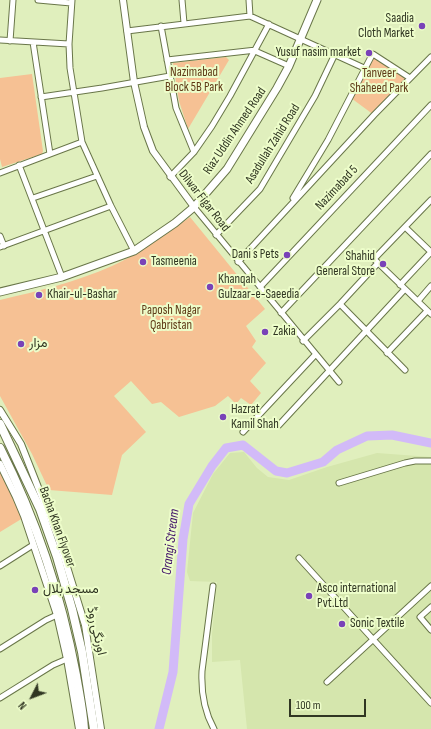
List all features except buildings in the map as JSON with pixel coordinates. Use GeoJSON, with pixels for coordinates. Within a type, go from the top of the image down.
{"type":"FeatureCollection","features":[{"type":"Feature","properties":{"kind":"main road","name":"Riaz Uddin Ahmed Road"},"geometry":{"type":"LineString","coordinates":[[0,292],[62,277],[134,251],[176,223],[194,207],[227,169],[278,88],[317,0]]}},
{"type":"Feature","properties":{"kind":"main road","name":"Bacha Khan Flyover"},"geometry":{"type":"LineString","coordinates":[[2,428],[40,509],[57,557],[72,609],[82,652],[94,729]]}},
{"type":"Feature","properties":{"kind":"main road","name":"Bacha Khan Flyover"},"geometry":{"type":"LineString","coordinates":[[0,448],[18,484],[48,560],[68,632],[84,729]]}},
{"type":"Feature","properties":{"kind":"street"},"geometry":{"type":"LineString","coordinates":[[10,41],[13,0]]}},
{"type":"Feature","properties":{"kind":"street"},"geometry":{"type":"LineString","coordinates":[[38,0],[72,1],[69,44],[70,68],[82,142],[111,206],[134,251]]}},
{"type":"Feature","properties":{"kind":"street","name":"Dilwar Figar Road"},"geometry":{"type":"LineString","coordinates":[[124,0],[134,82],[144,127],[153,151],[170,177],[216,235],[339,382]]}},
{"type":"Feature","properties":{"kind":"street"},"geometry":{"type":"LineString","coordinates":[[182,0],[184,23]]}},
{"type":"Feature","properties":{"kind":"street"},"geometry":{"type":"LineString","coordinates":[[249,0],[250,16]]}},
{"type":"Feature","properties":{"kind":"street"},"geometry":{"type":"LineString","coordinates":[[127,31],[250,16],[364,68]]}},
{"type":"Feature","properties":{"kind":"street"},"geometry":{"type":"LineString","coordinates":[[170,177],[194,152],[230,96],[269,24]]}},
{"type":"Feature","properties":{"kind":"street"},"geometry":{"type":"LineString","coordinates":[[161,26],[176,108],[194,152]]}},
{"type":"Feature","properties":{"kind":"street"},"geometry":{"type":"LineString","coordinates":[[0,40],[69,44]]}},
{"type":"Feature","properties":{"kind":"street"},"geometry":{"type":"LineString","coordinates":[[33,42],[50,154]]}},
{"type":"Feature","properties":{"kind":"street"},"geometry":{"type":"LineString","coordinates":[[167,60],[255,50],[289,66]]}},
{"type":"Feature","properties":{"kind":"street","name":"Asadullah Zahid Road"},"geometry":{"type":"LineString","coordinates":[[216,235],[260,189],[315,96],[335,54]]}},
{"type":"Feature","properties":{"kind":"street"},"geometry":{"type":"LineString","coordinates":[[287,208],[328,140],[351,98],[364,68],[373,54],[410,78]]}},
{"type":"Feature","properties":{"kind":"street"},"geometry":{"type":"LineString","coordinates":[[238,262],[287,208],[431,57]]}},
{"type":"Feature","properties":{"kind":"street"},"geometry":{"type":"LineString","coordinates":[[41,97],[170,76]]}},
{"type":"Feature","properties":{"kind":"street","name":"Nazimabad 5"},"geometry":{"type":"LineString","coordinates":[[260,288],[431,105]]}},
{"type":"Feature","properties":{"kind":"street"},"geometry":{"type":"LineString","coordinates":[[0,173],[82,142]]}},
{"type":"Feature","properties":{"kind":"street"},"geometry":{"type":"LineString","coordinates":[[281,313],[431,154]]}},
{"type":"Feature","properties":{"kind":"street"},"geometry":{"type":"LineString","coordinates":[[19,165],[33,198],[62,277]]}},
{"type":"Feature","properties":{"kind":"street"},"geometry":{"type":"LineString","coordinates":[[33,198],[97,176]]}},
{"type":"Feature","properties":{"kind":"street"},"geometry":{"type":"LineString","coordinates":[[387,353],[429,312],[374,259],[431,200]]}},
{"type":"Feature","properties":{"kind":"street"},"geometry":{"type":"LineString","coordinates":[[0,236],[2,247],[111,206]]}},
{"type":"Feature","properties":{"kind":"street"},"geometry":{"type":"LineString","coordinates":[[400,285],[431,252],[405,227]]}},
{"type":"Feature","properties":{"kind":"street"},"geometry":{"type":"LineString","coordinates":[[304,341],[378,263]]}},
{"type":"Feature","properties":{"kind":"street"},"geometry":{"type":"LineString","coordinates":[[418,301],[431,286]]}},
{"type":"Feature","properties":{"kind":"street"},"geometry":{"type":"LineString","coordinates":[[279,424],[405,289]]}},
{"type":"Feature","properties":{"kind":"street"},"geometry":{"type":"LineString","coordinates":[[340,304],[405,370]]}},
{"type":"Feature","properties":{"kind":"street"},"geometry":{"type":"LineString","coordinates":[[243,432],[315,354]]}},
{"type":"Feature","properties":{"kind":"street","name":"اورنگی روڈ"},"geometry":{"type":"LineString","coordinates":[[0,410],[21,444],[58,538],[85,624],[101,729]]}},
{"type":"Feature","properties":{"kind":"street"},"geometry":{"type":"LineString","coordinates":[[339,483],[405,463],[415,461],[431,461]]}},
{"type":"Feature","properties":{"kind":"street"},"geometry":{"type":"LineString","coordinates":[[0,464],[16,497],[57,615],[67,659],[78,729]]}},
{"type":"Feature","properties":{"kind":"street"},"geometry":{"type":"LineString","coordinates":[[0,566],[33,545]]}},
{"type":"Feature","properties":{"kind":"street"},"geometry":{"type":"LineString","coordinates":[[299,558],[431,703]]}},
{"type":"Feature","properties":{"kind":"street"},"geometry":{"type":"LineString","coordinates":[[213,586],[201,686],[202,697],[214,729]]}},
{"type":"Feature","properties":{"kind":"street"},"geometry":{"type":"LineString","coordinates":[[327,682],[431,586]]}},
{"type":"Feature","properties":{"kind":"street"},"geometry":{"type":"LineString","coordinates":[[431,607],[420,617],[431,630]]}},
{"type":"Feature","properties":{"kind":"street"},"geometry":{"type":"LineString","coordinates":[[0,650],[46,620],[57,615]]}},
{"type":"Feature","properties":{"kind":"street"},"geometry":{"type":"LineString","coordinates":[[0,698],[53,665],[67,659]]}},
{"type":"Feature","properties":{"kind":"shaded area"},"geometry":{"type":"Polygon","coordinates":[[[244,452],[257,468],[268,477],[289,480],[327,467],[377,453],[431,457],[431,729],[247,729],[240,660],[212,662],[212,634],[217,582],[190,581],[187,572],[193,513],[213,474],[230,453],[244,452]]]}},
{"type":"Feature","properties":{"kind":"green space","name":"Tanveer Shaheed Park"},"geometry":{"type":"Polygon","coordinates":[[[373,54],[410,78],[374,115],[351,98],[373,54]]]}},
{"type":"Feature","properties":{"kind":"green space","name":"Nazimabad Block 5B Park"},"geometry":{"type":"Polygon","coordinates":[[[226,57],[229,60],[188,129],[179,101],[173,63],[226,57]]]}},
{"type":"Feature","properties":{"kind":"green space"},"geometry":{"type":"Polygon","coordinates":[[[32,74],[43,151],[42,154],[2,167],[0,159],[0,78],[32,74]]]}},
{"type":"Feature","properties":{"kind":"green space","name":"Paposh Nagar Qabristan"},"geometry":{"type":"Polygon","coordinates":[[[190,217],[265,309],[246,326],[256,341],[252,347],[266,363],[250,381],[261,393],[251,405],[241,398],[236,404],[228,396],[215,406],[179,417],[161,402],[152,404],[131,381],[114,396],[146,432],[122,455],[112,495],[49,490],[32,454],[0,396],[0,300],[43,290],[112,266],[142,250],[190,217]]]}},
{"type":"Feature","properties":{"kind":"green space"},"geometry":{"type":"Polygon","coordinates":[[[0,462],[23,518],[0,532],[0,462]]]}},
{"type":"Feature","properties":{"kind":"waterway","name":"Orangi Stream"},"geometry":{"type":"LineString","coordinates":[[159,729],[173,672],[183,539],[189,504],[212,466],[226,448],[243,445],[276,471],[287,473],[323,462],[337,450],[367,436],[392,435],[431,443]]}},
{"type":"Feature","properties":{"kind":"place","name":"Saadia Cloth Market"},"geometry":{"type":"Point","coordinates":[422,26]}},
{"type":"Feature","properties":{"kind":"place","name":"Yusuf nasim market"},"geometry":{"type":"Point","coordinates":[369,53]}},
{"type":"Feature","properties":{"kind":"place","name":"Dani s Pets"},"geometry":{"type":"Point","coordinates":[287,255]}},
{"type":"Feature","properties":{"kind":"place","name":"Tasmeenia"},"geometry":{"type":"Point","coordinates":[143,262]}},
{"type":"Feature","properties":{"kind":"place","name":"Shahid General Store"},"geometry":{"type":"Point","coordinates":[383,264]}},
{"type":"Feature","properties":{"kind":"place","name":"Khanqah Gulzaar-e-Saeedia"},"geometry":{"type":"Point","coordinates":[210,287]}},
{"type":"Feature","properties":{"kind":"place","name":"Khair-ul-Bashar"},"geometry":{"type":"Point","coordinates":[39,295]}},
{"type":"Feature","properties":{"kind":"place","name":"Zakia"},"geometry":{"type":"Point","coordinates":[265,332]}},
{"type":"Feature","properties":{"kind":"place","name":"مزار"},"geometry":{"type":"Point","coordinates":[21,344]}},
{"type":"Feature","properties":{"kind":"place","name":"Hazrat Kamil Shah"},"geometry":{"type":"Point","coordinates":[223,417]}},
{"type":"Feature","properties":{"kind":"place","name":"مسجد بلال"},"geometry":{"type":"Point","coordinates":[35,590]}},
{"type":"Feature","properties":{"kind":"place","name":"Asco international Pvt.Ltd"},"geometry":{"type":"Point","coordinates":[309,596]}},
{"type":"Feature","properties":{"kind":"place","name":"Sonic Textile"},"geometry":{"type":"Point","coordinates":[342,624]}}]}
